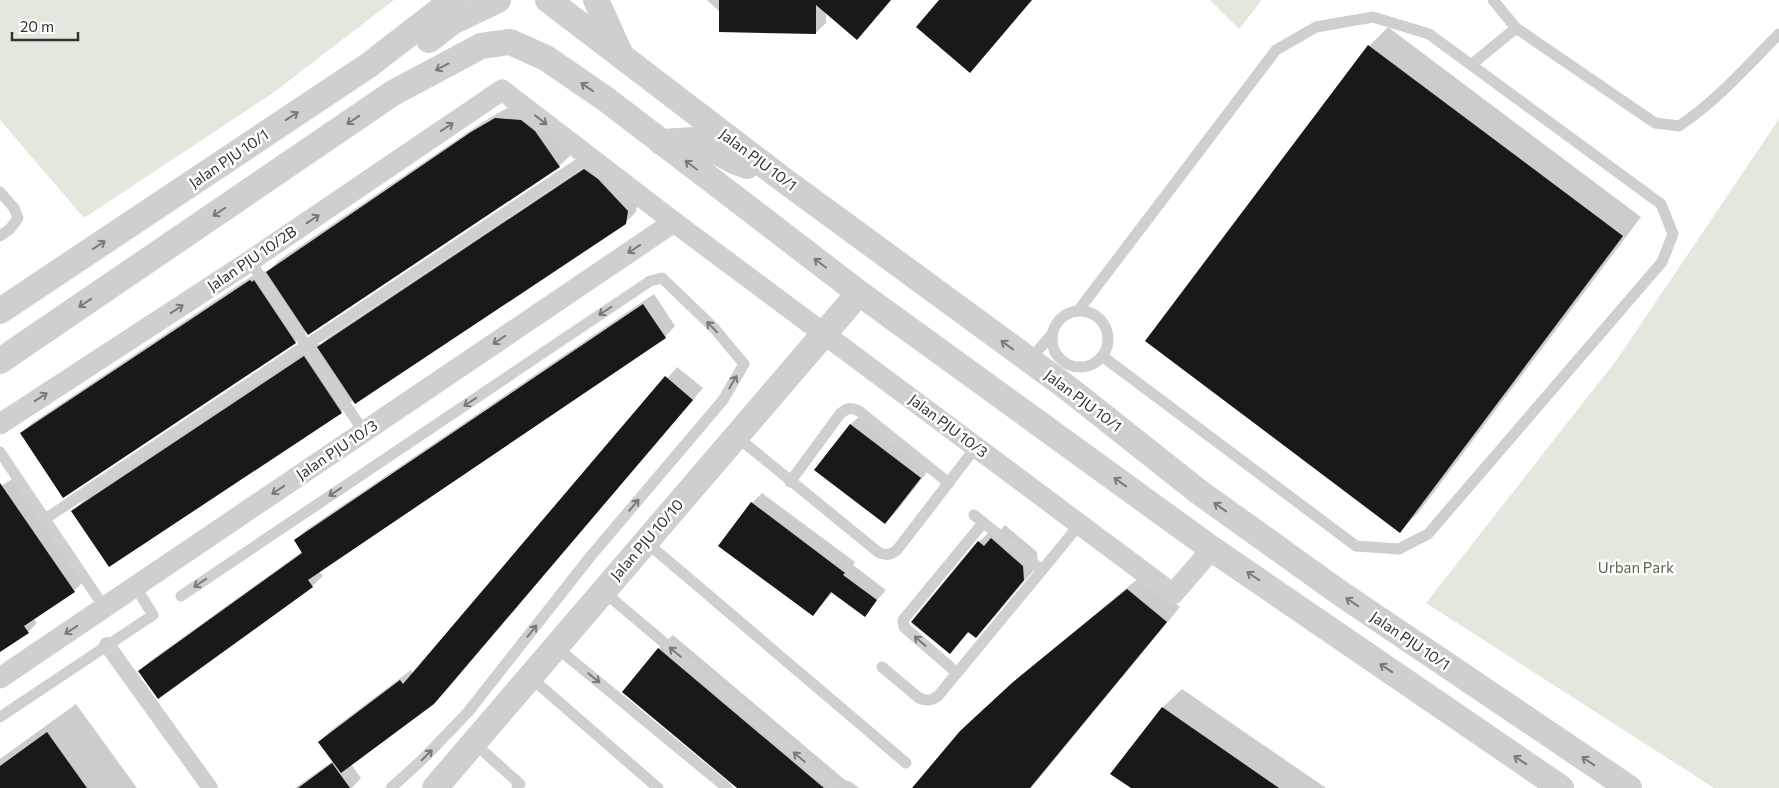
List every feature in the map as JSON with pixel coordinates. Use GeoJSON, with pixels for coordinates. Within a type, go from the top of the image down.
{"type":"FeatureCollection","features":[{"type":"Feature","properties":{"kind":"street","name":"Jalan PJU 10/1"},"geometry":{"type":"LineString","coordinates":[[0,311],[369,65],[453,0]]}},
{"type":"Feature","properties":{"kind":"street"},"geometry":{"type":"LineString","coordinates":[[369,65],[417,49],[452,22],[498,0]]}},
{"type":"Feature","properties":{"kind":"street","name":"Jalan PJU 10/1"},"geometry":{"type":"LineString","coordinates":[[548,0],[781,178],[1069,389],[1199,492],[1340,594],[1626,787]]}},
{"type":"Feature","properties":{"kind":"street"},"geometry":{"type":"LineString","coordinates":[[596,0],[621,56]]}},
{"type":"Feature","properties":{"kind":"street"},"geometry":{"type":"LineString","coordinates":[[0,361],[393,93],[481,46],[510,42],[546,58],[627,115],[859,293],[1212,549],[1561,788]]}},
{"type":"Feature","properties":{"kind":"street","name":"Jalan PJU 10/3"},"geometry":{"type":"LineString","coordinates":[[502,90],[674,222],[1173,594],[1212,549]]}},
{"type":"Feature","properties":{"kind":"street","name":"Jalan PJU 10/2B"},"geometry":{"type":"LineString","coordinates":[[0,424],[250,262],[502,90]]}},
{"type":"Feature","properties":{"kind":"street"},"geometry":{"type":"LineString","coordinates":[[661,142],[695,140],[736,162],[781,178]]}},
{"type":"Feature","properties":{"kind":"street","name":"Jalan PJU 10/3"},"geometry":{"type":"LineString","coordinates":[[0,678],[674,222]]}},
{"type":"Feature","properties":{"kind":"street","name":"Jalan PJU 10/10"},"geometry":{"type":"LineString","coordinates":[[436,788],[859,293]]}},
{"type":"Feature","properties":{"kind":"street"},"geometry":{"type":"LineString","coordinates":[[107,644],[210,788]]}},
{"type":"Feature","properties":{"kind":"lane"},"geometry":{"type":"LineString","coordinates":[[1493,0],[1516,28],[1655,123],[1679,126],[1713,100],[1779,34]]}},
{"type":"Feature","properties":{"kind":"lane"},"geometry":{"type":"LineString","coordinates":[[1078,310],[1276,50],[1316,27],[1373,17],[1429,34],[1661,204],[1673,234],[1662,262],[1428,534],[1399,549],[1356,546],[1102,356]]}},
{"type":"Feature","properties":{"kind":"lane"},"geometry":{"type":"LineString","coordinates":[[1471,65],[1516,28]]}},
{"type":"Feature","properties":{"kind":"lane"},"geometry":{"type":"LineString","coordinates":[[45,518],[589,157]]}},
{"type":"Feature","properties":{"kind":"lane"},"geometry":{"type":"LineString","coordinates":[[0,192],[14,208],[18,218],[10,229],[0,236]]}},
{"type":"Feature","properties":{"kind":"lane"},"geometry":{"type":"LineString","coordinates":[[250,262],[364,432]]}},
{"type":"Feature","properties":{"kind":"lane"},"geometry":{"type":"LineString","coordinates":[[181,596],[650,281],[662,278],[714,328],[744,364],[723,400],[590,557],[468,712],[423,759],[391,788]]}},
{"type":"Feature","properties":{"kind":"lane"},"geometry":{"type":"LineString","coordinates":[[1078,310],[1096,315],[1107,330],[1108,339],[1102,356],[1095,363],[1078,367],[1068,365],[1060,360],[1052,343],[1052,334],[1055,325],[1061,318],[1068,312],[1078,310]]}},
{"type":"Feature","properties":{"kind":"lane"},"geometry":{"type":"LineString","coordinates":[[1029,361],[1052,334]]}},
{"type":"Feature","properties":{"kind":"lane"},"geometry":{"type":"LineString","coordinates":[[1069,389],[1087,366]]}},
{"type":"Feature","properties":{"kind":"lane"},"geometry":{"type":"LineString","coordinates":[[790,482],[840,414],[846,409],[853,408],[949,483]]}},
{"type":"Feature","properties":{"kind":"lane"},"geometry":{"type":"LineString","coordinates":[[736,436],[790,482],[884,555],[892,554],[897,550],[976,447]]}},
{"type":"Feature","properties":{"kind":"lane"},"geometry":{"type":"LineString","coordinates":[[0,452],[104,608]]}},
{"type":"Feature","properties":{"kind":"lane"},"geometry":{"type":"LineString","coordinates":[[974,515],[1042,570]]}},
{"type":"Feature","properties":{"kind":"lane"},"geometry":{"type":"LineString","coordinates":[[957,674],[904,627],[903,620],[983,523]]}},
{"type":"Feature","properties":{"kind":"lane"},"geometry":{"type":"LineString","coordinates":[[882,667],[919,698],[926,701],[938,696],[1080,524]]}},
{"type":"Feature","properties":{"kind":"lane"},"geometry":{"type":"LineString","coordinates":[[646,542],[906,763]]}},
{"type":"Feature","properties":{"kind":"lane"},"geometry":{"type":"LineString","coordinates":[[0,717],[153,615],[135,586]]}},
{"type":"Feature","properties":{"kind":"lane"},"geometry":{"type":"LineString","coordinates":[[604,591],[836,788]]}},
{"type":"Feature","properties":{"kind":"lane"},"geometry":{"type":"LineString","coordinates":[[556,647],[727,788]]}},
{"type":"Feature","properties":{"kind":"lane"},"geometry":{"type":"LineString","coordinates":[[530,677],[658,788]]}},
{"type":"Feature","properties":{"kind":"lane"},"geometry":{"type":"LineString","coordinates":[[474,743],[520,787]]}},
{"type":"Feature","properties":{"kind":"green space"},"geometry":{"type":"Polygon","coordinates":[[[0,0],[394,0],[273,93],[84,218],[0,120],[0,0]]]}},
{"type":"Feature","properties":{"kind":"green space"},"geometry":{"type":"Polygon","coordinates":[[[1210,0],[1262,0],[1239,29],[1210,0]]]}},
{"type":"Feature","properties":{"kind":"green space","name":"Urban Park"},"geometry":{"type":"Polygon","coordinates":[[[1779,119],[1779,788],[1714,788],[1426,603],[1618,358],[1779,119]]]}},
{"type":"Feature","properties":{"kind":"building"},"geometry":{"type":"Polygon","coordinates":[[[719,0],[891,0],[857,40],[816,5],[816,34],[719,32],[719,0]]]}},
{"type":"Feature","properties":{"kind":"building"},"geometry":{"type":"Polygon","coordinates":[[[939,0],[1032,0],[970,73],[916,27],[939,0]]]}},
{"type":"Feature","properties":{"kind":"building"},"geometry":{"type":"Polygon","coordinates":[[[1368,45],[1623,236],[1400,533],[1145,341],[1368,45]]]}},
{"type":"Feature","properties":{"kind":"building"},"geometry":{"type":"Polygon","coordinates":[[[495,118],[521,120],[535,131],[560,167],[308,335],[266,272],[471,132],[495,118]]]}},
{"type":"Feature","properties":{"kind":"building"},"geometry":{"type":"Polygon","coordinates":[[[584,169],[598,179],[628,211],[626,224],[355,404],[317,347],[584,169]]]}},
{"type":"Feature","properties":{"kind":"building"},"geometry":{"type":"Polygon","coordinates":[[[250,280],[252,282],[254,280],[296,343],[63,498],[20,433],[250,280]]]}},
{"type":"Feature","properties":{"kind":"building"},"geometry":{"type":"Polygon","coordinates":[[[643,304],[666,338],[308,580],[313,587],[158,699],[138,671],[302,553],[294,540],[643,304]]]}},
{"type":"Feature","properties":{"kind":"building"},"geometry":{"type":"Polygon","coordinates":[[[304,356],[342,413],[109,567],[71,511],[304,356]]]}},
{"type":"Feature","properties":{"kind":"building"},"geometry":{"type":"Polygon","coordinates":[[[665,376],[693,400],[434,704],[341,773],[318,742],[400,680],[403,684],[665,376]]]}},
{"type":"Feature","properties":{"kind":"building"},"geometry":{"type":"Polygon","coordinates":[[[850,424],[921,478],[885,524],[814,470],[850,424]]]}},
{"type":"Feature","properties":{"kind":"building"},"geometry":{"type":"Polygon","coordinates":[[[0,483],[75,592],[24,626],[29,633],[0,652],[0,483]]]}},
{"type":"Feature","properties":{"kind":"building"},"geometry":{"type":"Polygon","coordinates":[[[751,502],[845,573],[843,575],[877,600],[865,617],[831,592],[813,616],[718,546],[751,502]]]}},
{"type":"Feature","properties":{"kind":"building"},"geometry":{"type":"Polygon","coordinates":[[[991,538],[1023,566],[1024,580],[976,638],[968,632],[950,654],[911,622],[978,541],[984,546],[991,538]]]}},
{"type":"Feature","properties":{"kind":"building"},"geometry":{"type":"Polygon","coordinates":[[[1127,589],[1167,622],[1030,788],[912,788],[960,731],[1013,682],[1127,589]]]}},
{"type":"Feature","properties":{"kind":"building"},"geometry":{"type":"Polygon","coordinates":[[[658,648],[824,788],[737,788],[622,692],[658,648]]]}},
{"type":"Feature","properties":{"kind":"building"},"geometry":{"type":"Polygon","coordinates":[[[1162,707],[1279,788],[1131,788],[1110,774],[1162,707]]]}},
{"type":"Feature","properties":{"kind":"building"},"geometry":{"type":"Polygon","coordinates":[[[47,732],[87,788],[0,788],[0,766],[47,732]]]}},
{"type":"Feature","properties":{"kind":"building"},"geometry":{"type":"Polygon","coordinates":[[[332,763],[350,788],[298,788],[332,763]]]}}]}
